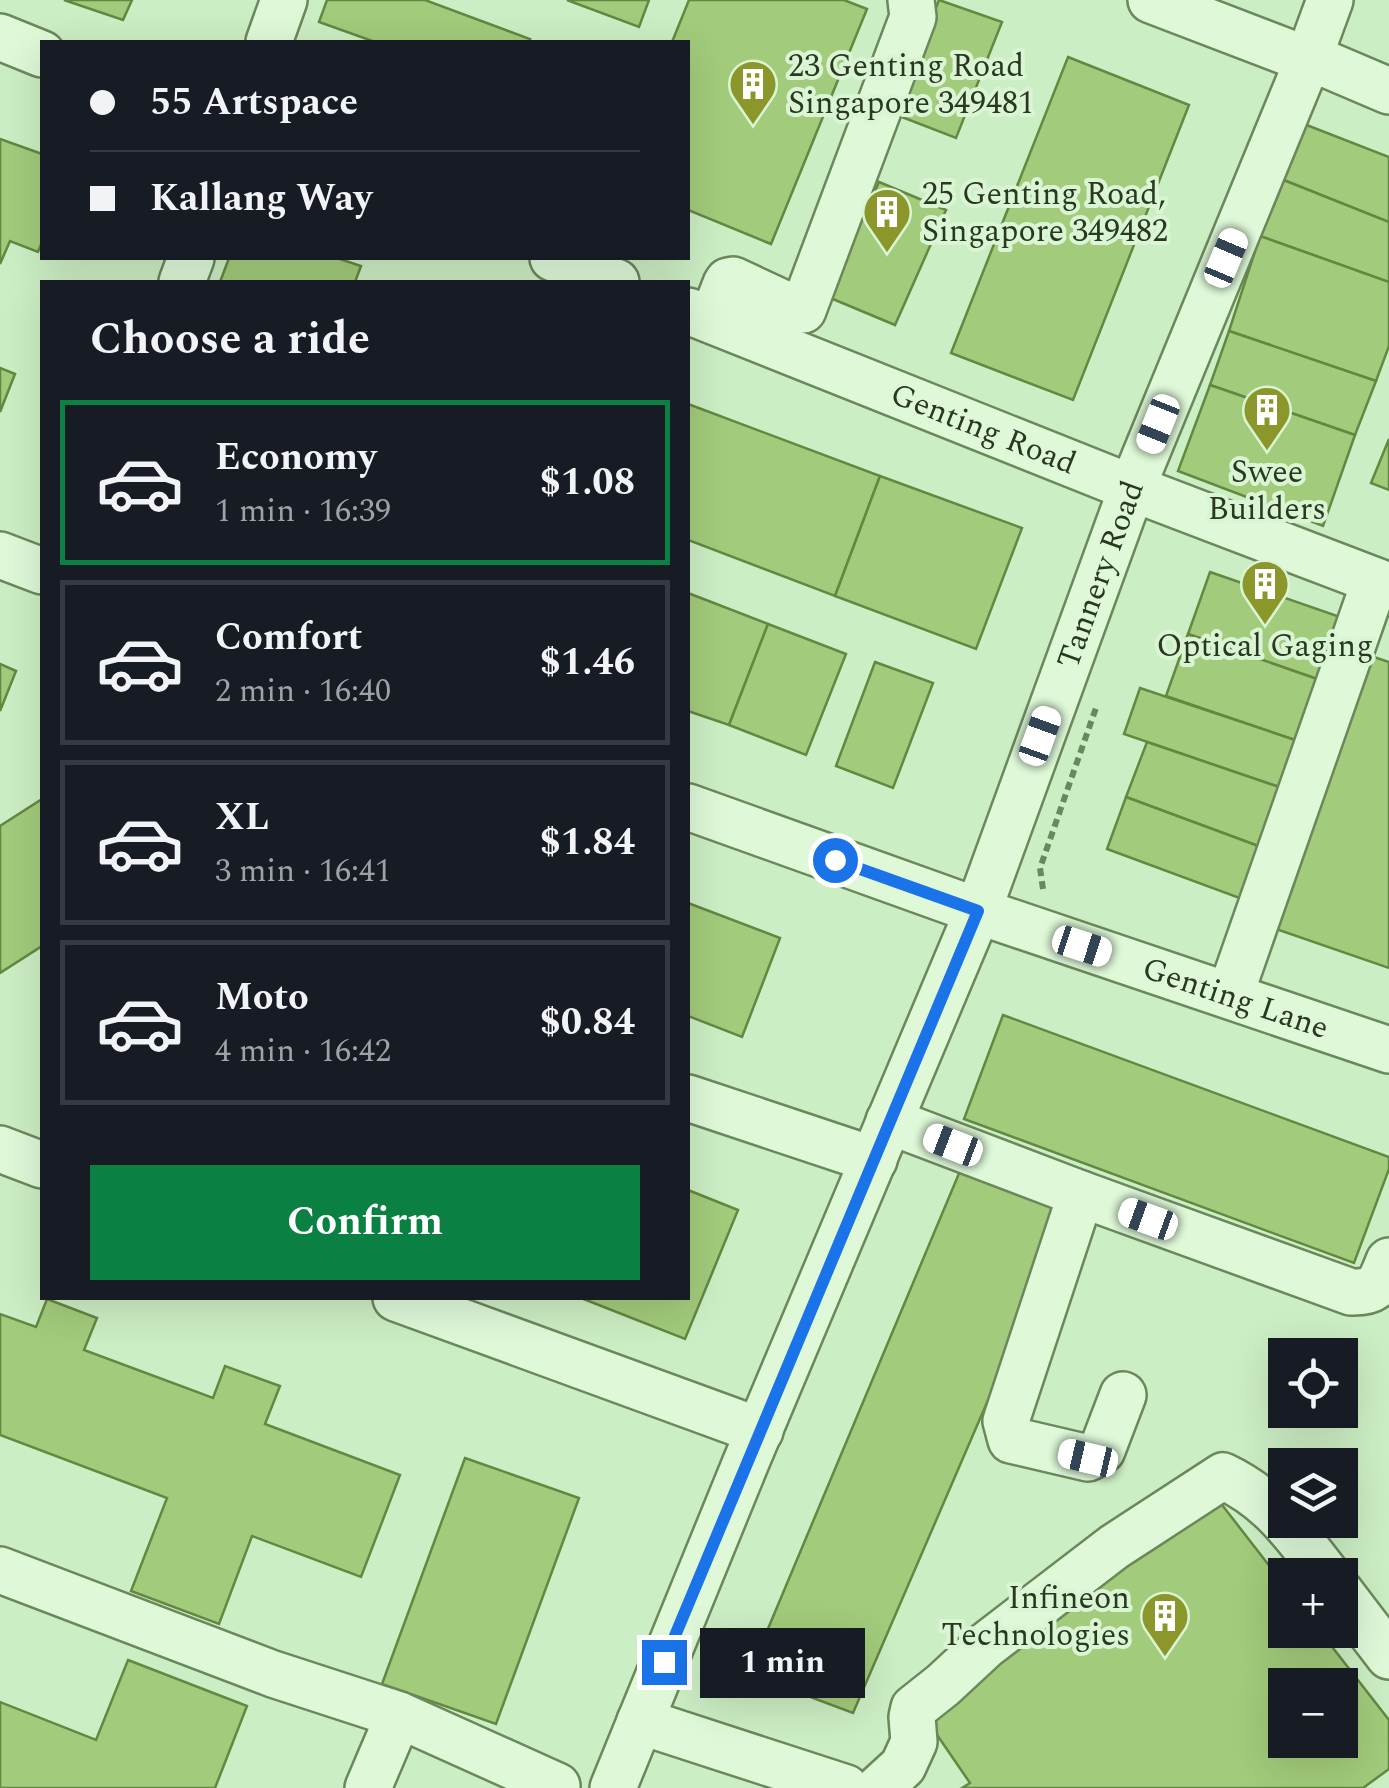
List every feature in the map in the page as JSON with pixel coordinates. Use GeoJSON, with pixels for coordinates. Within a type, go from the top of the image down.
{"type":"FeatureCollection","features":[{"type":"Feature","properties":{"kind":"street"},"geometry":{"type":"LineString","coordinates":[[270,40],[284,0]]}},
{"type":"Feature","properties":{"kind":"street"},"geometry":{"type":"LineString","coordinates":[[700,316],[728,281],[733,280],[803,310],[913,17],[911,0]]}},
{"type":"Feature","properties":{"kind":"street"},"geometry":{"type":"LineString","coordinates":[[1151,0],[1389,91]]}},
{"type":"Feature","properties":{"kind":"street","name":"Tannery Road"},"geometry":{"type":"LineString","coordinates":[[613,1788],[978,911],[1132,488],[1330,0]]}},
{"type":"Feature","properties":{"kind":"street"},"geometry":{"type":"LineString","coordinates":[[0,37],[40,53]]}},
{"type":"Feature","properties":{"kind":"street"},"geometry":{"type":"LineString","coordinates":[[559,260],[611,280]]}},
{"type":"Feature","properties":{"kind":"street","name":"Genting Road"},"geometry":{"type":"LineString","coordinates":[[700,316],[1382,584]]}},
{"type":"Feature","properties":{"kind":"street"},"geometry":{"type":"LineString","coordinates":[[0,555],[40,569]]}},
{"type":"Feature","properties":{"kind":"street"},"geometry":{"type":"LineString","coordinates":[[1230,994],[1382,584]]}},
{"type":"Feature","properties":{"kind":"street","name":"Genting Lane"},"geometry":{"type":"LineString","coordinates":[[690,808],[978,911],[1389,1050]]}},
{"type":"Feature","properties":{"kind":"street"},"geometry":{"type":"LineString","coordinates":[[690,1098],[882,1141],[1081,1194],[1352,1292],[1365,1293],[1380,1284],[1389,1262]]}},
{"type":"Feature","properties":{"kind":"street"},"geometry":{"type":"LineString","coordinates":[[0,1149],[40,1164]]}},
{"type":"Feature","properties":{"kind":"street"},"geometry":{"type":"LineString","coordinates":[[1081,1194],[1006,1420],[1012,1440],[1088,1458],[1102,1450],[1123,1395]]}},
{"type":"Feature","properties":{"kind":"street"},"geometry":{"type":"LineString","coordinates":[[401,1300],[760,1431]]}},
{"type":"Feature","properties":{"kind":"street"},"geometry":{"type":"LineString","coordinates":[[879,1788],[903,1766],[914,1742],[914,1708],[985,1646],[1114,1547],[1223,1476],[1243,1486],[1283,1518],[1314,1558]]}},
{"type":"Feature","properties":{"kind":"street"},"geometry":{"type":"LineString","coordinates":[[0,1570],[273,1674],[398,1715],[556,1786]]}},
{"type":"Feature","properties":{"kind":"street"},"geometry":{"type":"LineString","coordinates":[[1358,1616],[1389,1656]]}},
{"type":"Feature","properties":{"kind":"street"},"geometry":{"type":"LineString","coordinates":[[368,1788],[398,1715]]}},
{"type":"Feature","properties":{"kind":"street"},"geometry":{"type":"LineString","coordinates":[[640,1721],[846,1788]]}},
{"type":"Feature","properties":{"kind":"building"},"geometry":{"type":"Polygon","coordinates":[[[64,0],[132,0],[123,20],[64,0]]]}},
{"type":"Feature","properties":{"kind":"building"},"geometry":{"type":"Polygon","coordinates":[[[327,0],[425,0],[530,39],[369,40],[319,22],[327,0]]]}},
{"type":"Feature","properties":{"kind":"building"},"geometry":{"type":"Polygon","coordinates":[[[567,0],[649,0],[639,27],[567,0]]]}},
{"type":"Feature","properties":{"kind":"building","name":"23 Genting Road Singapore 349481"},"geometry":{"type":"Polygon","coordinates":[[[689,0],[844,0],[867,9],[771,244],[690,211],[690,40],[673,40],[689,0]]]}},
{"type":"Feature","properties":{"kind":"building"},"geometry":{"type":"Polygon","coordinates":[[[939,0],[1002,22],[956,138],[894,114],[939,0]]]}},
{"type":"Feature","properties":{"kind":"building"},"geometry":{"type":"Polygon","coordinates":[[[1068,57],[1189,105],[1073,400],[951,353],[1068,57]]]}},
{"type":"Feature","properties":{"kind":"building"},"geometry":{"type":"Polygon","coordinates":[[[1304,124],[1389,157],[1389,222],[1281,179],[1304,124]]]}},
{"type":"Feature","properties":{"kind":"building"},"geometry":{"type":"Polygon","coordinates":[[[0,139],[40,153],[40,247],[38,252],[10,241],[0,264],[0,139]]]}},
{"type":"Feature","properties":{"kind":"building"},"geometry":{"type":"Polygon","coordinates":[[[1281,179],[1389,222],[1389,282],[1260,236],[1281,179]]]}},
{"type":"Feature","properties":{"kind":"building","name":"25 Genting Road, Singapore 349482"},"geometry":{"type":"Polygon","coordinates":[[[879,182],[946,210],[895,325],[828,297],[879,182]]]}},
{"type":"Feature","properties":{"kind":"building"},"geometry":{"type":"Polygon","coordinates":[[[1260,236],[1389,282],[1389,346],[1376,381],[1229,331],[1260,236]]]}},
{"type":"Feature","properties":{"kind":"building"},"geometry":{"type":"Polygon","coordinates":[[[228,260],[343,260],[361,266],[356,280],[221,280],[228,260]]]}},
{"type":"Feature","properties":{"kind":"building"},"geometry":{"type":"Polygon","coordinates":[[[1229,331],[1376,381],[1355,435],[1210,385],[1229,331]]]}},
{"type":"Feature","properties":{"kind":"building"},"geometry":{"type":"Polygon","coordinates":[[[0,368],[15,374],[0,412],[0,368]]]}},
{"type":"Feature","properties":{"kind":"building","name":"Swee Builders"},"geometry":{"type":"Polygon","coordinates":[[[1210,385],[1355,435],[1323,526],[1178,471],[1210,385]]]}},
{"type":"Feature","properties":{"kind":"building"},"geometry":{"type":"Polygon","coordinates":[[[690,405],[880,476],[835,596],[690,541],[690,405]]]}},
{"type":"Feature","properties":{"kind":"building"},"geometry":{"type":"Polygon","coordinates":[[[1389,439],[1389,490],[1371,483],[1389,439]]]}},
{"type":"Feature","properties":{"kind":"building"},"geometry":{"type":"Polygon","coordinates":[[[880,476],[1022,528],[976,649],[835,596],[880,476]]]}},
{"type":"Feature","properties":{"kind":"building","name":"Optical Gaging"},"geometry":{"type":"Polygon","coordinates":[[[1210,572],[1343,618],[1320,680],[1188,634],[1210,572]]]}},
{"type":"Feature","properties":{"kind":"building"},"geometry":{"type":"Polygon","coordinates":[[[690,594],[768,624],[729,725],[690,712],[690,594]]]}},
{"type":"Feature","properties":{"kind":"building"},"geometry":{"type":"Polygon","coordinates":[[[768,624],[846,654],[806,755],[729,725],[768,624]]]}},
{"type":"Feature","properties":{"kind":"building"},"geometry":{"type":"Polygon","coordinates":[[[1188,634],[1320,680],[1298,741],[1166,696],[1188,634]]]}},
{"type":"Feature","properties":{"kind":"building"},"geometry":{"type":"Polygon","coordinates":[[[1371,656],[1389,662],[1389,968],[1276,929],[1371,656]]]}},
{"type":"Feature","properties":{"kind":"building"},"geometry":{"type":"Polygon","coordinates":[[[875,662],[933,683],[893,788],[836,766],[875,662]]]}},
{"type":"Feature","properties":{"kind":"building"},"geometry":{"type":"Polygon","coordinates":[[[0,664],[16,671],[0,711],[0,664]]]}},
{"type":"Feature","properties":{"kind":"building"},"geometry":{"type":"Polygon","coordinates":[[[1140,688],[1298,741],[1282,788],[1124,734],[1140,688]]]}},
{"type":"Feature","properties":{"kind":"building"},"geometry":{"type":"Polygon","coordinates":[[[1147,742],[1282,788],[1261,847],[1126,797],[1147,742]]]}},
{"type":"Feature","properties":{"kind":"building"},"geometry":{"type":"Polygon","coordinates":[[[1126,797],[1261,847],[1242,899],[1107,849],[1126,797]]]}},
{"type":"Feature","properties":{"kind":"building"},"geometry":{"type":"Polygon","coordinates":[[[40,800],[40,947],[0,973],[0,826],[40,800]]]}},
{"type":"Feature","properties":{"kind":"building"},"geometry":{"type":"Polygon","coordinates":[[[690,904],[780,938],[742,1037],[690,1017],[690,904]]]}},
{"type":"Feature","properties":{"kind":"building"},"geometry":{"type":"Polygon","coordinates":[[[1003,1015],[1389,1157],[1389,1169],[1354,1263],[964,1119],[1003,1015]]]}},
{"type":"Feature","properties":{"kind":"building"},"geometry":{"type":"Polygon","coordinates":[[[960,1171],[1070,1210],[853,1713],[749,1674],[960,1171]]]}},
{"type":"Feature","properties":{"kind":"building"},"geometry":{"type":"Polygon","coordinates":[[[690,1191],[738,1210],[685,1339],[586,1300],[690,1300],[690,1191]]]}},
{"type":"Feature","properties":{"kind":"building"},"geometry":{"type":"Polygon","coordinates":[[[50,1300],[97,1318],[84,1350],[213,1398],[225,1366],[280,1386],[265,1424],[400,1475],[361,1577],[252,1536],[219,1624],[131,1591],[167,1498],[0,1435],[0,1314],[36,1327],[50,1300]]]}},
{"type":"Feature","properties":{"kind":"building"},"geometry":{"type":"Polygon","coordinates":[[[465,1458],[579,1498],[496,1724],[382,1684],[465,1458]]]}},
{"type":"Feature","properties":{"kind":"building","name":"Infineon Technologies"},"geometry":{"type":"Polygon","coordinates":[[[1212,1492],[1268,1564],[1268,1648],[1333,1648],[1349,1668],[1268,1668],[1268,1758],[1358,1758],[1358,1680],[1389,1720],[1389,1769],[1363,1788],[962,1788],[970,1783],[920,1710],[1212,1492]]]}},
{"type":"Feature","properties":{"kind":"building"},"geometry":{"type":"Polygon","coordinates":[[[128,1660],[247,1706],[215,1788],[0,1788],[0,1702],[96,1740],[128,1660]]]}},
{"type":"Feature","properties":{"kind":"place","name":"23 Genting Road Singapore 349481"},"geometry":{"type":"Point","coordinates":[753,126]}},
{"type":"Feature","properties":{"kind":"place","name":"25 Genting Road, Singapore 349482"},"geometry":{"type":"Point","coordinates":[887,254]}},
{"type":"Feature","properties":{"kind":"place","name":"Swee Builders"},"geometry":{"type":"Point","coordinates":[1267,452]}},
{"type":"Feature","properties":{"kind":"place","name":"Optical Gaging"},"geometry":{"type":"Point","coordinates":[1265,626]}},
{"type":"Feature","properties":{"kind":"place","name":"Infineon Technologies"},"geometry":{"type":"Point","coordinates":[1165,1658]}},
{"type":"Feature","properties":{"kind":"route"},"geometry":{"type":"LineString","coordinates":[[664,1662],[978,911],[835,860]]}}]}
